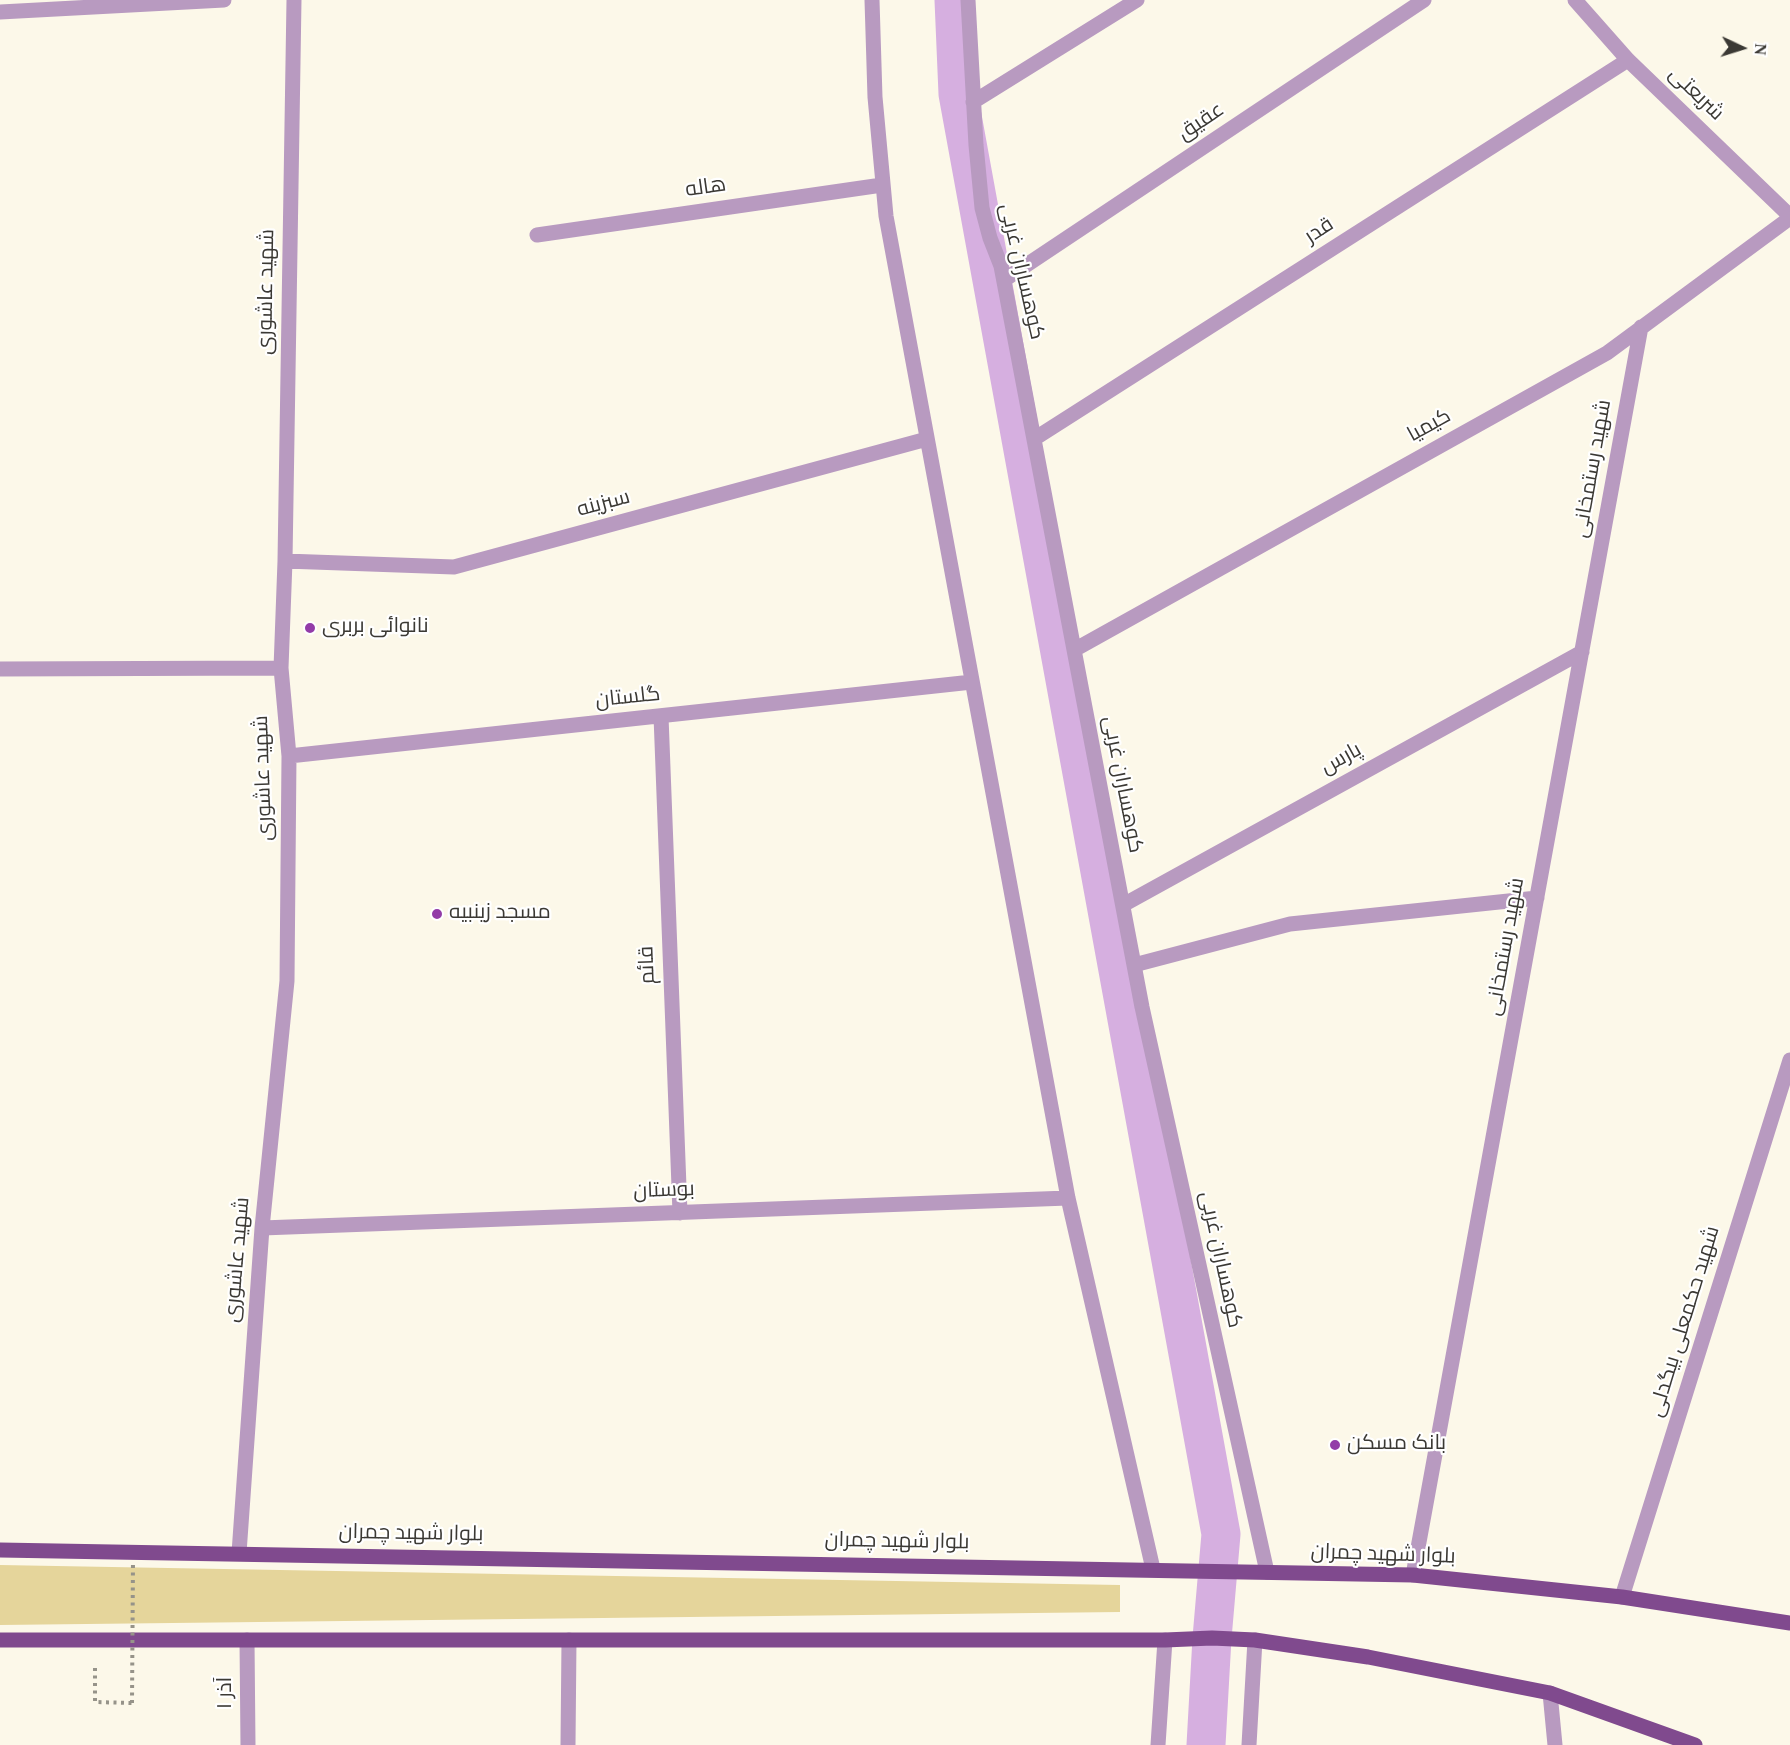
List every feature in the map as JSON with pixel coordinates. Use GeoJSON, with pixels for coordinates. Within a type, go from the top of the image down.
{"type":"FeatureCollection","features":[{"type":"Feature","properties":{"kind":"main road","name":"بلوار شهید چمران"},"geometry":{"type":"LineString","coordinates":[[0,1550],[1413,1575],[1622,1597],[1790,1623]]}},
{"type":"Feature","properties":{"kind":"main road"},"geometry":{"type":"LineString","coordinates":[[0,1640],[1165,1640],[1212,1638],[1255,1640],[1368,1657],[1550,1693],[1695,1745]]}},
{"type":"Feature","properties":{"kind":"street"},"geometry":{"type":"LineString","coordinates":[[0,12],[224,0]]}},
{"type":"Feature","properties":{"kind":"street","name":"شهید عاشوری"},"geometry":{"type":"LineString","coordinates":[[238,1553],[262,1228],[287,981],[289,756],[281,668],[285,561],[294,0]]}},
{"type":"Feature","properties":{"kind":"street"},"geometry":{"type":"LineString","coordinates":[[872,0],[875,97],[882,185],[927,439],[1068,1198],[1153,1569]]}},
{"type":"Feature","properties":{"kind":"street","name":"کوهساران غربی"},"geometry":{"type":"LineString","coordinates":[[968,0],[975,145],[982,208],[1004,280],[1134,965],[1267,1572]]}},
{"type":"Feature","properties":{"kind":"street"},"geometry":{"type":"LineString","coordinates":[[974,102],[1137,0]]}},
{"type":"Feature","properties":{"kind":"street","name":"عقیق"},"geometry":{"type":"LineString","coordinates":[[1004,280],[1424,0]]}},
{"type":"Feature","properties":{"kind":"street","name":"شریعتی"},"geometry":{"type":"LineString","coordinates":[[1575,0],[1628,60],[1790,217]]}},
{"type":"Feature","properties":{"kind":"street","name":"قدر"},"geometry":{"type":"LineString","coordinates":[[1034,439],[1628,60]]}},
{"type":"Feature","properties":{"kind":"street","name":"هاله"},"geometry":{"type":"LineString","coordinates":[[537,235],[882,185]]}},
{"type":"Feature","properties":{"kind":"street","name":"کیمیا"},"geometry":{"type":"LineString","coordinates":[[1074,650],[1607,353],[1790,217]]}},
{"type":"Feature","properties":{"kind":"street","name":"شهید رستمخانی"},"geometry":{"type":"LineString","coordinates":[[1413,1575],[1641,327]]}},
{"type":"Feature","properties":{"kind":"street","name":"سبزینه"},"geometry":{"type":"LineString","coordinates":[[285,561],[454,567],[927,439]]}},
{"type":"Feature","properties":{"kind":"street","name":"پارس"},"geometry":{"type":"LineString","coordinates":[[1123,905],[1582,652]]}},
{"type":"Feature","properties":{"kind":"street"},"geometry":{"type":"LineString","coordinates":[[0,669],[281,668]]}},
{"type":"Feature","properties":{"kind":"street","name":"گلستان"},"geometry":{"type":"LineString","coordinates":[[289,756],[972,682]]}},
{"type":"Feature","properties":{"kind":"street","name":"قائم"},"geometry":{"type":"LineString","coordinates":[[661,717],[680,1213]]}},
{"type":"Feature","properties":{"kind":"street"},"geometry":{"type":"LineString","coordinates":[[1134,965],[1290,924],[1537,898]]}},
{"type":"Feature","properties":{"kind":"street","name":"شهید حکمعلی بیگدلی"},"geometry":{"type":"LineString","coordinates":[[1622,1597],[1790,1060]]}},
{"type":"Feature","properties":{"kind":"street","name":"بوستان"},"geometry":{"type":"LineString","coordinates":[[262,1228],[1068,1198]]}},
{"type":"Feature","properties":{"kind":"street","name":"آذر ۱"},"geometry":{"type":"LineString","coordinates":[[248,1640],[248,1745]]}},
{"type":"Feature","properties":{"kind":"street"},"geometry":{"type":"LineString","coordinates":[[568,1640],[568,1745]]}},
{"type":"Feature","properties":{"kind":"street"},"geometry":{"type":"LineString","coordinates":[[1158,1745],[1165,1640]]}},
{"type":"Feature","properties":{"kind":"street"},"geometry":{"type":"LineString","coordinates":[[1249,1745],[1255,1640]]}},
{"type":"Feature","properties":{"kind":"street"},"geometry":{"type":"LineString","coordinates":[[1550,1693],[1555,1745]]}},
{"type":"Feature","properties":{"kind":"path"},"geometry":{"type":"LineString","coordinates":[[94,1640],[95,1702],[132,1703],[133,1561]]}},
{"type":"Feature","properties":{"kind":"shaded area"},"geometry":{"type":"Polygon","coordinates":[[[0,1565],[1120,1585],[1120,1612],[0,1625],[0,1565]]]}},
{"type":"Feature","properties":{"kind":"waterway"},"geometry":{"type":"LineString","coordinates":[[954,0],[958,94],[1221,1534],[1206,1745]]}},
{"type":"Feature","properties":{"kind":"place","name":"نانوائی بربری"},"geometry":{"type":"Point","coordinates":[310,628]}},
{"type":"Feature","properties":{"kind":"place","name":"مسجد زینبیه"},"geometry":{"type":"Point","coordinates":[437,914]}},
{"type":"Feature","properties":{"kind":"place","name":"بانک مسکن"},"geometry":{"type":"Point","coordinates":[1335,1445]}}]}
